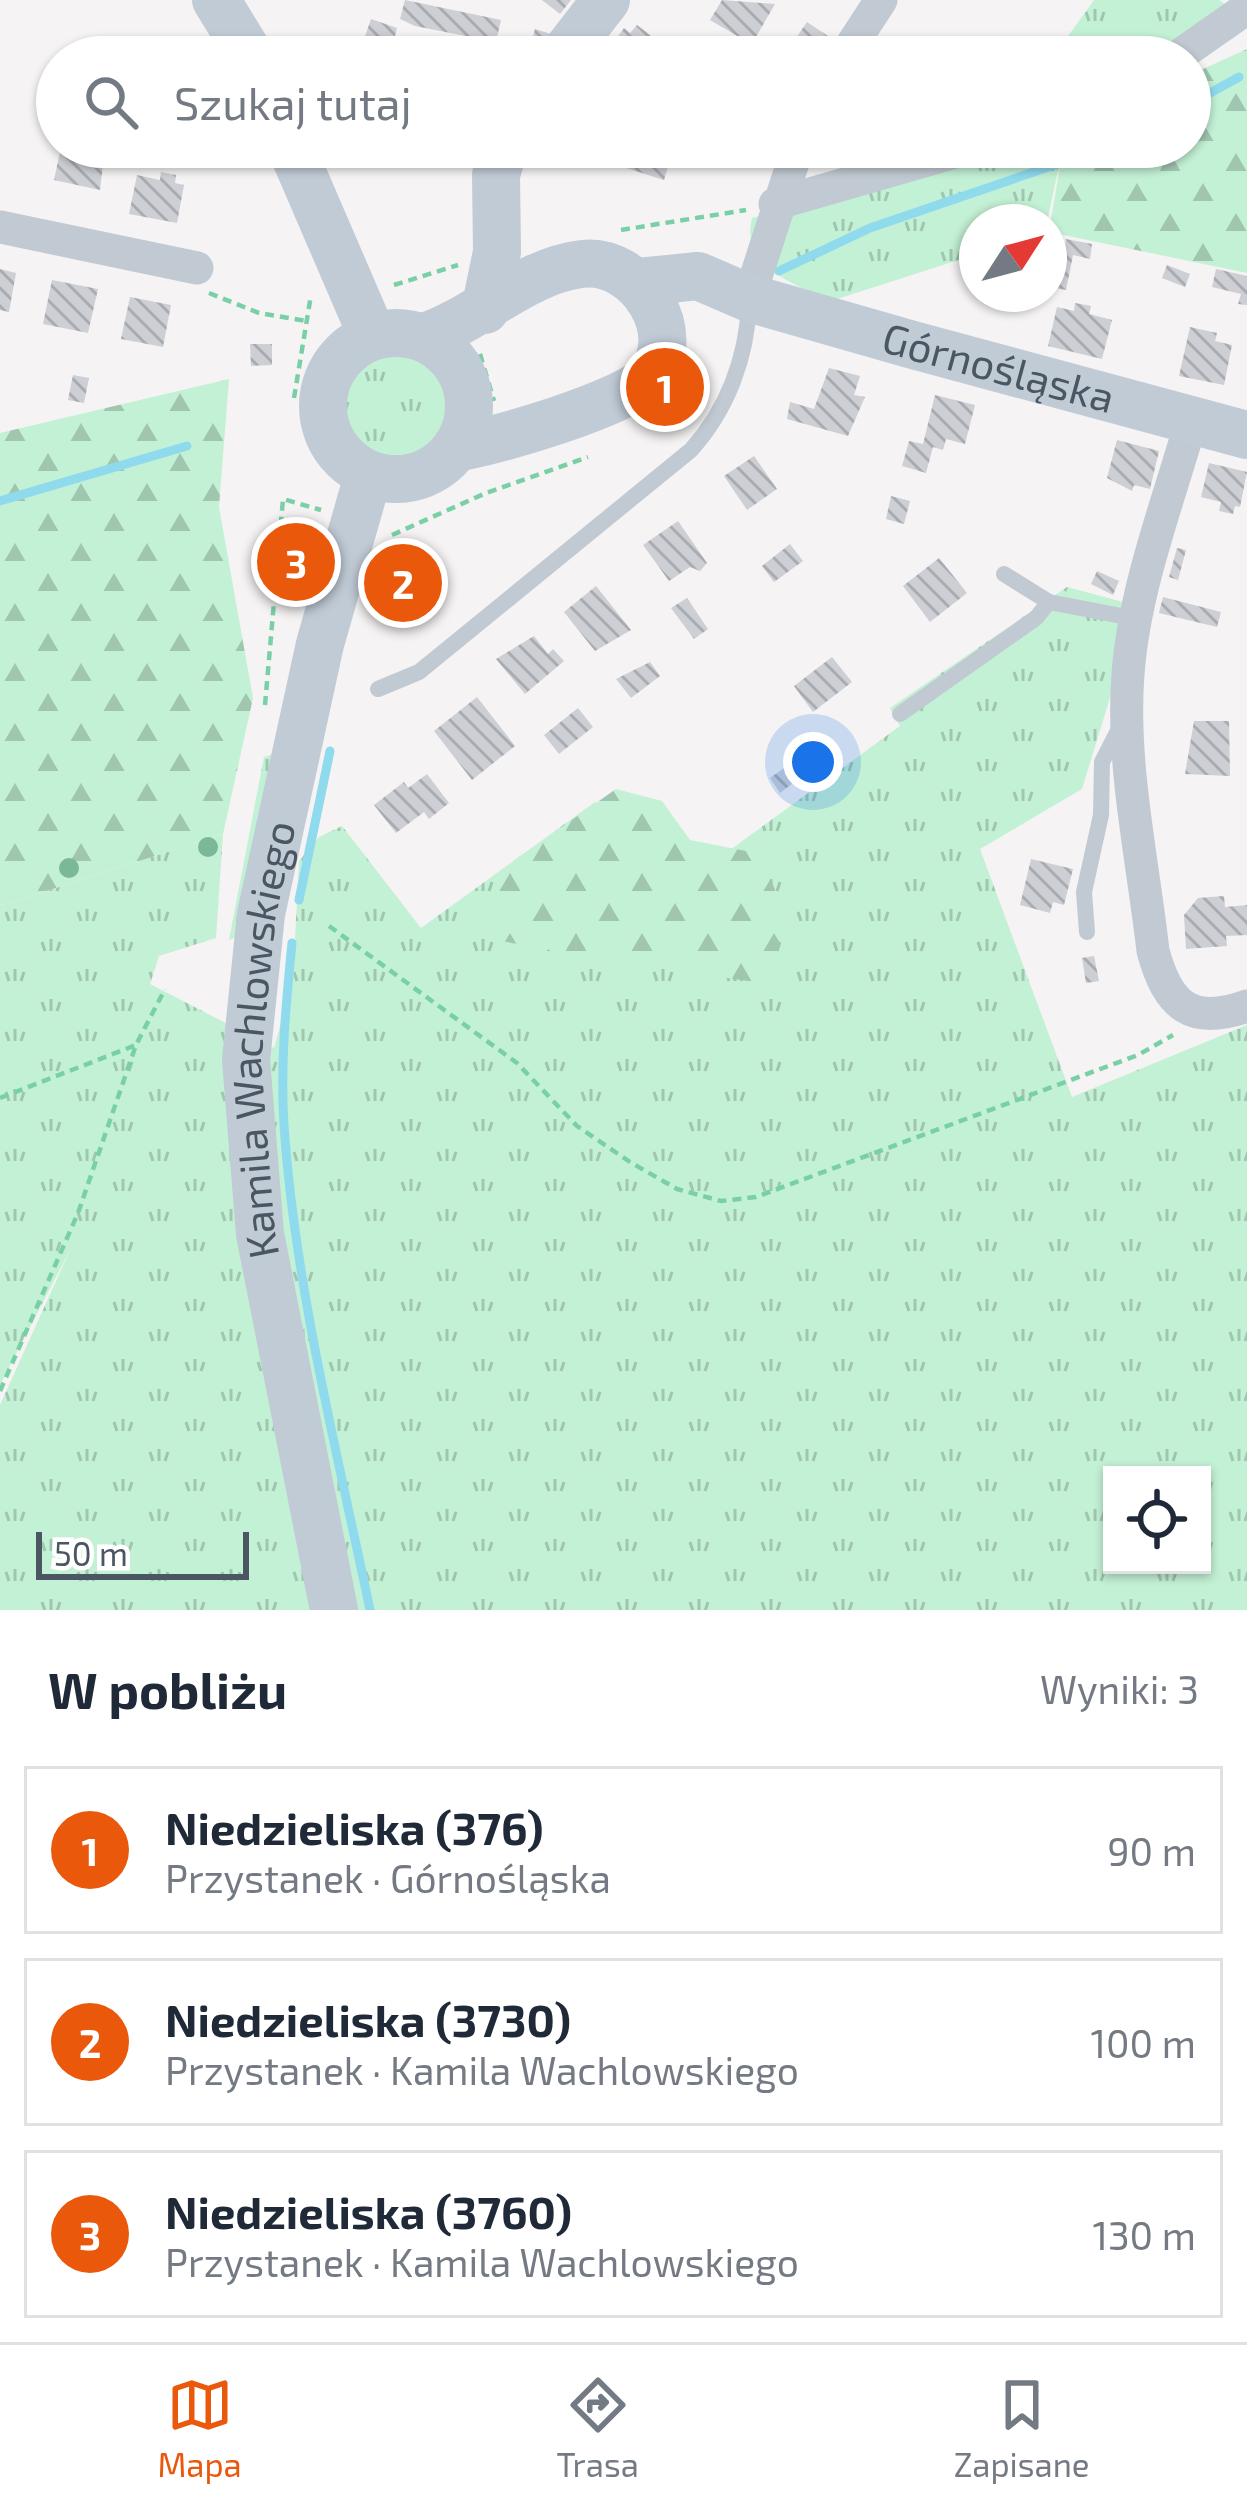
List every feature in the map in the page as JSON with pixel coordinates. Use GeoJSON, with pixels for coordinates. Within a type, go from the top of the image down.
{"type":"FeatureCollection","features":[{"type":"Feature","properties":{"kind":"street"},"geometry":{"type":"LineString","coordinates":[[216,0],[238,36]]}},
{"type":"Feature","properties":{"kind":"street"},"geometry":{"type":"LineString","coordinates":[[578,36],[606,0]]}},
{"type":"Feature","properties":{"kind":"street"},"geometry":{"type":"LineString","coordinates":[[858,36],[881,0]]}},
{"type":"Feature","properties":{"kind":"street"},"geometry":{"type":"LineString","coordinates":[[1207,36],[1247,8]]}},
{"type":"Feature","properties":{"kind":"street"},"geometry":{"type":"LineString","coordinates":[[300,168],[372,335]]}},
{"type":"Feature","properties":{"kind":"street"},"geometry":{"type":"LineString","coordinates":[[477,314],[476,259],[498,168]]}},
{"type":"Feature","properties":{"kind":"street"},"geometry":{"type":"LineString","coordinates":[[749,298],[790,168]]}},
{"type":"Feature","properties":{"kind":"street"},"geometry":{"type":"LineString","coordinates":[[775,205],[901,168]]}},
{"type":"Feature","properties":{"kind":"street"},"geometry":{"type":"LineString","coordinates":[[0,227],[197,268]]}},
{"type":"Feature","properties":{"kind":"street"},"geometry":{"type":"LineString","coordinates":[[476,259],[541,278]]}},
{"type":"Feature","properties":{"kind":"street","name":"Górnośląska"},"geometry":{"type":"LineString","coordinates":[[424,338],[541,278],[584,263],[608,266],[638,282],[698,276],[749,298],[1247,435]]}},
{"type":"Feature","properties":{"kind":"street"},"geometry":{"type":"LineString","coordinates":[[458,447],[468,414],[466,386],[452,358],[424,338],[400,332],[372,335],[339,360],[323,405],[335,444],[361,498],[388,480],[426,471],[458,447],[505,436],[632,391],[651,376],[662,331],[654,304],[638,282]]}},
{"type":"Feature","properties":{"kind":"street","name":"Górnośląska"},"geometry":{"type":"LineString","coordinates":[[662,331],[697,307],[749,298]]}},
{"type":"Feature","properties":{"kind":"street"},"geometry":{"type":"LineString","coordinates":[[1191,422],[1137,619],[1128,673],[1128,721],[1153,951],[1162,982],[1195,1014],[1218,1016],[1247,1006]]}},
{"type":"Feature","properties":{"kind":"street","name":"Kamila Wachlowskiego"},"geometry":{"type":"LineString","coordinates":[[334,1610],[260,1234],[246,1060],[261,914],[361,498]]}},
{"type":"Feature","properties":{"kind":"lane"},"geometry":{"type":"LineString","coordinates":[[378,689],[419,672],[691,450],[712,426],[731,388],[748,327],[749,298]]}},
{"type":"Feature","properties":{"kind":"lane"},"geometry":{"type":"LineString","coordinates":[[1004,574],[1048,602],[1137,619]]}},
{"type":"Feature","properties":{"kind":"lane"},"geometry":{"type":"LineString","coordinates":[[900,714],[1036,618],[1048,602]]}},
{"type":"Feature","properties":{"kind":"lane"},"geometry":{"type":"LineString","coordinates":[[1087,932],[1084,892],[1101,815],[1102,762],[1117,728],[1128,721]]}},
{"type":"Feature","properties":{"kind":"path"},"geometry":{"type":"LineString","coordinates":[[476,259],[477,314],[505,436]]}},
{"type":"Feature","properties":{"kind":"path"},"geometry":{"type":"LineString","coordinates":[[294,398],[308,321]]}},
{"type":"Feature","properties":{"kind":"path"},"geometry":{"type":"LineString","coordinates":[[264,718],[283,499],[361,498],[377,536],[393,535],[486,493],[587,457]]}},
{"type":"Feature","properties":{"kind":"path"},"geometry":{"type":"LineString","coordinates":[[329,926],[517,1063],[577,1126],[677,1190],[721,1201],[756,1197],[1138,1055],[1186,1028],[1195,1014]]}},
{"type":"Feature","properties":{"kind":"path"},"geometry":{"type":"LineString","coordinates":[[0,1391],[78,1213],[136,1045],[165,989]]}},
{"type":"Feature","properties":{"kind":"path"},"geometry":{"type":"LineString","coordinates":[[0,1098],[136,1045]]}},
{"type":"Feature","properties":{"kind":"green space"},"geometry":{"type":"Polygon","coordinates":[[[1094,0],[1219,0],[1231,8],[1185,36],[1068,36],[1094,0]]]}},
{"type":"Feature","properties":{"kind":"green space"},"geometry":{"type":"Polygon","coordinates":[[[1247,49],[1247,273],[1067,236],[1067,204],[1054,204],[1060,168],[1211,168],[1211,65],[1247,49]]]}},
{"type":"Feature","properties":{"kind":"green space"},"geometry":{"type":"Polygon","coordinates":[[[934,168],[1059,168],[1051,204],[959,204],[959,260],[831,301],[773,271],[754,249],[752,218],[934,168]]]}},
{"type":"Feature","properties":{"kind":"green space"},"geometry":{"type":"Polygon","coordinates":[[[397,344],[421,349],[441,363],[455,383],[460,407],[455,431],[441,451],[421,465],[397,470],[373,465],[353,451],[339,431],[334,407],[339,383],[353,363],[373,349],[397,344]]]}},
{"type":"Feature","properties":{"kind":"green space"},"geometry":{"type":"Polygon","coordinates":[[[229,379],[219,507],[253,698],[223,834],[0,906],[0,433],[229,379]]]}},
{"type":"Feature","properties":{"kind":"green space"},"geometry":{"type":"Polygon","coordinates":[[[1067,587],[1138,606],[1082,789],[980,849],[1072,1097],[1247,1025],[1247,1610],[0,1610],[0,1405],[70,1250],[0,1385],[0,906],[223,834],[216,938],[159,956],[150,984],[274,1048],[293,979],[299,861],[319,837],[342,826],[421,928],[595,802],[667,896],[900,726],[890,708],[1067,587]]]}},
{"type":"Feature","properties":{"kind":"green space"},"geometry":{"type":"Polygon","coordinates":[[[277,753],[237,937],[229,940],[264,757],[277,753]]]}},
{"type":"Feature","properties":{"kind":"green space"},"geometry":{"type":"Polygon","coordinates":[[[616,789],[662,801],[690,840],[761,854],[785,916],[769,984],[699,974],[675,950],[619,963],[496,940],[490,905],[512,862],[616,789]]]}},
{"type":"Feature","properties":{"kind":"building"},"geometry":{"type":"Polygon","coordinates":[[[405,0],[501,20],[497,36],[466,36],[400,19],[405,0]]]}},
{"type":"Feature","properties":{"kind":"building"},"geometry":{"type":"Polygon","coordinates":[[[542,0],[571,0],[560,14],[542,0]]]}},
{"type":"Feature","properties":{"kind":"building"},"geometry":{"type":"Polygon","coordinates":[[[722,0],[775,4],[757,36],[737,36],[710,20],[722,0]]]}},
{"type":"Feature","properties":{"kind":"building"},"geometry":{"type":"Polygon","coordinates":[[[371,19],[397,28],[395,36],[365,36],[371,19]]]}},
{"type":"Feature","properties":{"kind":"building"},"geometry":{"type":"Polygon","coordinates":[[[807,22],[828,36],[797,36],[807,22]]]}},
{"type":"Feature","properties":{"kind":"building"},"geometry":{"type":"Polygon","coordinates":[[[637,25],[651,36],[618,36],[624,28],[630,33],[637,25]]]}},
{"type":"Feature","properties":{"kind":"building"},"geometry":{"type":"Polygon","coordinates":[[[57,168],[103,168],[100,190],[54,180],[57,168]]]}},
{"type":"Feature","properties":{"kind":"building"},"geometry":{"type":"Polygon","coordinates":[[[626,168],[668,168],[664,180],[626,168]]]}},
{"type":"Feature","properties":{"kind":"building"},"geometry":{"type":"Polygon","coordinates":[[[161,172],[176,175],[175,183],[184,185],[177,223],[129,214],[137,175],[160,180],[161,172]]]}},
{"type":"Feature","properties":{"kind":"building"},"geometry":{"type":"Polygon","coordinates":[[[1067,239],[1092,244],[1090,259],[1073,255],[1067,285],[1067,239]]]}},
{"type":"Feature","properties":{"kind":"building"},"geometry":{"type":"Polygon","coordinates":[[[1167,265],[1190,274],[1185,287],[1162,278],[1167,265]]]}},
{"type":"Feature","properties":{"kind":"building"},"geometry":{"type":"Polygon","coordinates":[[[0,269],[16,273],[9,312],[0,310],[0,269]]]}},
{"type":"Feature","properties":{"kind":"building"},"geometry":{"type":"Polygon","coordinates":[[[1216,269],[1247,276],[1247,305],[1238,304],[1241,294],[1212,287],[1216,269]]]}},
{"type":"Feature","properties":{"kind":"building"},"geometry":{"type":"Polygon","coordinates":[[[52,280],[98,289],[88,333],[43,324],[52,280]]]}},
{"type":"Feature","properties":{"kind":"building"},"geometry":{"type":"Polygon","coordinates":[[[130,297],[171,305],[163,347],[121,339],[130,297]]]}},
{"type":"Feature","properties":{"kind":"building"},"geometry":{"type":"Polygon","coordinates":[[[1075,303],[1091,306],[1089,314],[1112,320],[1102,359],[1048,346],[1056,312],[1074,311],[1075,303]]]}},
{"type":"Feature","properties":{"kind":"building"},"geometry":{"type":"Polygon","coordinates":[[[1190,327],[1217,333],[1215,341],[1232,345],[1224,385],[1179,376],[1190,327]]]}},
{"type":"Feature","properties":{"kind":"building"},"geometry":{"type":"Polygon","coordinates":[[[250,344],[272,344],[272,365],[251,366],[250,344]]]}},
{"type":"Feature","properties":{"kind":"building"},"geometry":{"type":"Polygon","coordinates":[[[829,368],[860,376],[854,395],[865,397],[848,436],[787,419],[790,402],[814,409],[829,368]]]}},
{"type":"Feature","properties":{"kind":"building"},"geometry":{"type":"Polygon","coordinates":[[[73,375],[89,378],[84,403],[68,400],[73,375]]]}},
{"type":"Feature","properties":{"kind":"building"},"geometry":{"type":"Polygon","coordinates":[[[935,395],[975,405],[965,444],[946,439],[943,450],[933,447],[926,473],[902,466],[909,441],[923,444],[935,395]]]}},
{"type":"Feature","properties":{"kind":"building"},"geometry":{"type":"Polygon","coordinates":[[[1117,440],[1159,451],[1150,489],[1134,485],[1132,491],[1107,478],[1117,440]]]}},
{"type":"Feature","properties":{"kind":"building"},"geometry":{"type":"Polygon","coordinates":[[[754,456],[777,489],[747,510],[724,476],[754,456]]]}},
{"type":"Feature","properties":{"kind":"building"},"geometry":{"type":"Polygon","coordinates":[[[1209,463],[1247,472],[1240,507],[1235,506],[1233,514],[1219,511],[1221,502],[1201,497],[1209,463]]]}},
{"type":"Feature","properties":{"kind":"building"},"geometry":{"type":"Polygon","coordinates":[[[891,496],[910,501],[904,524],[886,519],[891,496]]]}},
{"type":"Feature","properties":{"kind":"building"},"geometry":{"type":"Polygon","coordinates":[[[678,521],[707,563],[700,571],[690,567],[669,581],[643,545],[678,521]]]}},
{"type":"Feature","properties":{"kind":"building"},"geometry":{"type":"Polygon","coordinates":[[[790,544],[803,561],[774,582],[762,566],[790,544]]]}},
{"type":"Feature","properties":{"kind":"building"},"geometry":{"type":"Polygon","coordinates":[[[1177,548],[1186,550],[1178,580],[1169,577],[1177,548]]]}},
{"type":"Feature","properties":{"kind":"building"},"geometry":{"type":"Polygon","coordinates":[[[939,558],[967,593],[930,622],[903,586],[939,558]]]}},
{"type":"Feature","properties":{"kind":"building"},"geometry":{"type":"Polygon","coordinates":[[[1097,571],[1119,581],[1113,595],[1091,584],[1097,571]]]}},
{"type":"Feature","properties":{"kind":"building"},"geometry":{"type":"Polygon","coordinates":[[[596,586],[631,630],[595,651],[564,612],[596,586]]]}},
{"type":"Feature","properties":{"kind":"building"},"geometry":{"type":"Polygon","coordinates":[[[1163,597],[1221,612],[1217,627],[1159,613],[1163,597]]]}},
{"type":"Feature","properties":{"kind":"building"},"geometry":{"type":"Polygon","coordinates":[[[687,598],[708,629],[694,639],[671,608],[687,598]]]}},
{"type":"Feature","properties":{"kind":"building"},"geometry":{"type":"Polygon","coordinates":[[[534,636],[548,654],[553,649],[564,661],[525,694],[496,659],[534,636]]]}},
{"type":"Feature","properties":{"kind":"building"},"geometry":{"type":"Polygon","coordinates":[[[832,657],[852,682],[813,712],[794,686],[832,657]]]}},
{"type":"Feature","properties":{"kind":"building"},"geometry":{"type":"Polygon","coordinates":[[[650,662],[660,676],[631,698],[616,679],[650,662]]]}},
{"type":"Feature","properties":{"kind":"building"},"geometry":{"type":"Polygon","coordinates":[[[477,697],[515,746],[472,780],[434,731],[477,697]]]}},
{"type":"Feature","properties":{"kind":"building"},"geometry":{"type":"Polygon","coordinates":[[[578,708],[593,727],[559,754],[544,735],[578,708]]]}},
{"type":"Feature","properties":{"kind":"building"},"geometry":{"type":"Polygon","coordinates":[[[1194,721],[1229,721],[1230,776],[1185,774],[1194,721]]]}},
{"type":"Feature","properties":{"kind":"building"},"geometry":{"type":"Polygon","coordinates":[[[821,735],[830,748],[814,759],[805,746],[821,735]]]}},
{"type":"Feature","properties":{"kind":"building"},"geometry":{"type":"Polygon","coordinates":[[[791,763],[801,777],[780,793],[770,778],[791,763]]]}},
{"type":"Feature","properties":{"kind":"building"},"geometry":{"type":"Polygon","coordinates":[[[427,774],[449,803],[429,819],[424,812],[396,833],[374,805],[404,782],[408,788],[427,774]]]}},
{"type":"Feature","properties":{"kind":"building"},"geometry":{"type":"Polygon","coordinates":[[[1031,859],[1073,869],[1064,905],[1053,902],[1050,913],[1020,905],[1031,859]]]}},
{"type":"Feature","properties":{"kind":"building"},"geometry":{"type":"Polygon","coordinates":[[[1224,896],[1225,907],[1247,905],[1247,935],[1226,936],[1227,946],[1186,949],[1184,915],[1198,898],[1224,896]]]}},
{"type":"Feature","properties":{"kind":"building"},"geometry":{"type":"Polygon","coordinates":[[[1094,956],[1099,981],[1086,983],[1082,958],[1094,956]]]}},
{"type":"Feature","properties":{"kind":"waterway"},"geometry":{"type":"LineString","coordinates":[[1211,92],[1239,77]]}},
{"type":"Feature","properties":{"kind":"waterway"},"geometry":{"type":"LineString","coordinates":[[779,271],[870,228],[1046,168]]}},
{"type":"Feature","properties":{"kind":"waterway"},"geometry":{"type":"LineString","coordinates":[[0,501],[187,446]]}},
{"type":"Feature","properties":{"kind":"waterway"},"geometry":{"type":"LineString","coordinates":[[299,900],[330,751]]}},
{"type":"Feature","properties":{"kind":"waterway"},"geometry":{"type":"LineString","coordinates":[[292,943],[283,1079],[297,1247],[370,1610]]}},
{"type":"Feature","properties":{"kind":"place","name":"Niedzieliska (376)"},"geometry":{"type":"Point","coordinates":[665,387]}},
{"type":"Feature","properties":{"kind":"place","name":"Niedzieliska (3760)"},"geometry":{"type":"Point","coordinates":[296,562]}},
{"type":"Feature","properties":{"kind":"place","name":"Niedzieliska (3730)"},"geometry":{"type":"Point","coordinates":[403,583]}}]}
